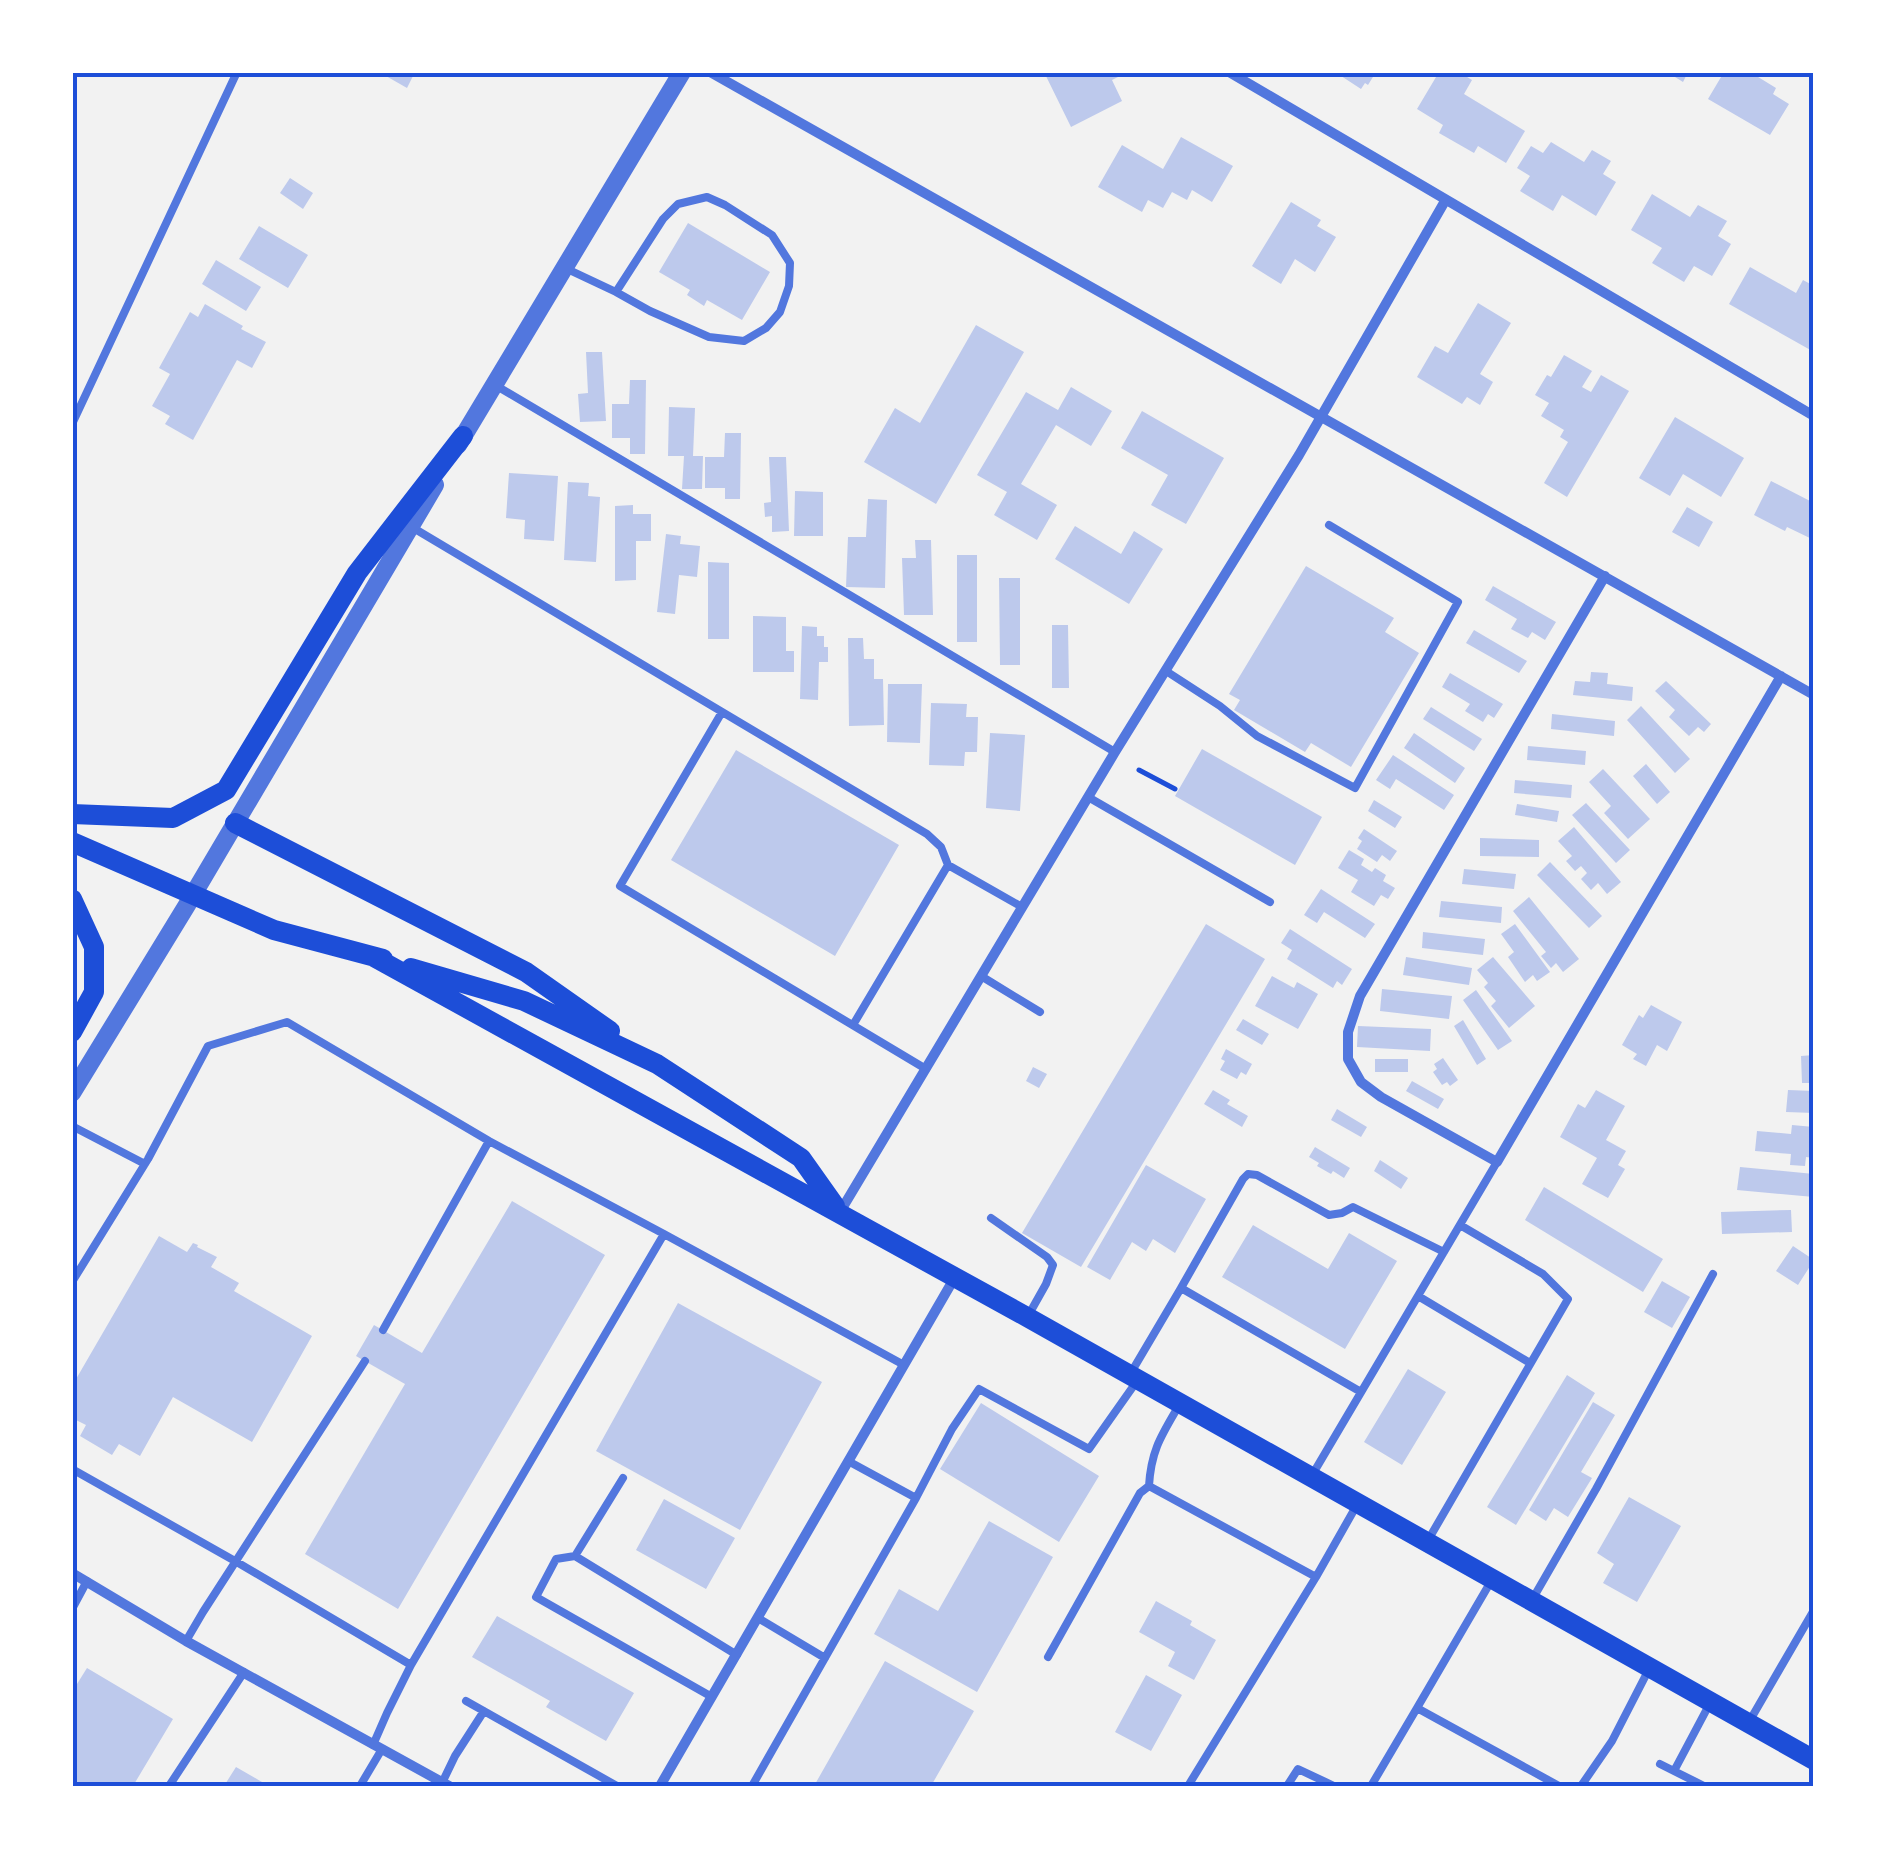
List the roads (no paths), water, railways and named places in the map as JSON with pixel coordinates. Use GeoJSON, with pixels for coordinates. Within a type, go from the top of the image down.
{"type":"FeatureCollection","features":[{"type":"Feature","properties":{"kind":"main road"},"geometry":{"type":"LineString","coordinates":[[72,814],[172,818],[226,790],[357,574],[463,436]]}},
{"type":"Feature","properties":{"kind":"main road"},"geometry":{"type":"LineString","coordinates":[[235,824],[526,972],[656,1064],[801,1158],[839,1213]]}},
{"type":"Feature","properties":{"kind":"main road"},"geometry":{"type":"LineString","coordinates":[[72,842],[274,930],[524,1001],[656,1064]]}},
{"type":"Feature","properties":{"kind":"main road"},"geometry":{"type":"LineString","coordinates":[[72,899],[94,947],[94,992],[72,1032]]}},
{"type":"Feature","properties":{"kind":"main road"},"geometry":{"type":"LineString","coordinates":[[374,957],[1027,1317],[1814,1760]]}},
{"type":"Feature","properties":{"kind":"street"},"geometry":{"type":"LineString","coordinates":[[72,1093],[682,72]]}},
{"type":"Feature","properties":{"kind":"street"},"geometry":{"type":"LineString","coordinates":[[710,72],[1814,695]]}},
{"type":"Feature","properties":{"kind":"street"},"geometry":{"type":"LineString","coordinates":[[1229,72],[1814,416]]}},
{"type":"Feature","properties":{"kind":"street"},"geometry":{"type":"LineString","coordinates":[[839,1213],[1321,417],[1445,201]]}},
{"type":"Feature","properties":{"kind":"street"},"geometry":{"type":"LineString","coordinates":[[1605,576],[1360,996],[1348,1032],[1348,1059],[1360,1082],[1381,1098],[1497,1162],[1781,676]]}},
{"type":"Feature","properties":{"kind":"street"},"geometry":{"type":"LineString","coordinates":[[660,1786],[954,1277]]}},
{"type":"Feature","properties":{"kind":"street"},"geometry":{"type":"LineString","coordinates":[[72,1572],[186,1641],[445,1785]]}},
{"type":"Feature","properties":{"kind":"lane"},"geometry":{"type":"LineString","coordinates":[[72,424],[237,72]]}},
{"type":"Feature","properties":{"kind":"lane"},"geometry":{"type":"LineString","coordinates":[[564,268],[709,337],[744,341],[766,328],[780,312],[789,286],[790,263],[772,235],[707,196],[678,204],[663,219],[616,292]]}},
{"type":"Feature","properties":{"kind":"lane"},"geometry":{"type":"LineString","coordinates":[[494,384],[1115,752]]}},
{"type":"Feature","properties":{"kind":"lane"},"geometry":{"type":"LineString","coordinates":[[410,526],[927,834],[941,847],[948,865],[1022,907]]}},
{"type":"Feature","properties":{"kind":"lane"},"geometry":{"type":"LineString","coordinates":[[1166,671],[1257,736],[1355,788],[1458,602],[1329,526]]}},
{"type":"Feature","properties":{"kind":"lane"},"geometry":{"type":"LineString","coordinates":[[722,712],[620,886],[926,1070]]}},
{"type":"Feature","properties":{"kind":"lane"},"geometry":{"type":"LineString","coordinates":[[1088,796],[1270,902]]}},
{"type":"Feature","properties":{"kind":"lane"},"geometry":{"type":"LineString","coordinates":[[852,1026],[948,865]]}},
{"type":"Feature","properties":{"kind":"lane"},"geometry":{"type":"LineString","coordinates":[[981,976],[1040,1012]]}},
{"type":"Feature","properties":{"kind":"lane"},"geometry":{"type":"LineString","coordinates":[[72,1282],[144,1164],[208,1046],[287,1022],[489,1141],[904,1366]]}},
{"type":"Feature","properties":{"kind":"lane"},"geometry":{"type":"LineString","coordinates":[[72,1126],[144,1164]]}},
{"type":"Feature","properties":{"kind":"lane"},"geometry":{"type":"LineString","coordinates":[[383,1330],[489,1141]]}},
{"type":"Feature","properties":{"kind":"lane"},"geometry":{"type":"LineString","coordinates":[[1311,1477],[1497,1162]]}},
{"type":"Feature","properties":{"kind":"lane"},"geometry":{"type":"LineString","coordinates":[[752,1786],[952,1429],[980,1389],[1089,1448],[1134,1377],[1180,1288],[1248,1174],[1329,1214],[1353,1207],[1444,1252]]}},
{"type":"Feature","properties":{"kind":"lane"},"geometry":{"type":"LineString","coordinates":[[991,1218],[1053,1265],[1027,1317]]}},
{"type":"Feature","properties":{"kind":"lane"},"geometry":{"type":"LineString","coordinates":[[1427,1542],[1568,1299],[1544,1274],[1460,1225]]}},
{"type":"Feature","properties":{"kind":"lane"},"geometry":{"type":"LineString","coordinates":[[360,1786],[378,1747],[387,1712],[412,1665],[664,1234]]}},
{"type":"Feature","properties":{"kind":"lane"},"geometry":{"type":"LineString","coordinates":[[1532,1600],[1714,1274]]}},
{"type":"Feature","properties":{"kind":"lane"},"geometry":{"type":"LineString","coordinates":[[1180,1288],[1361,1392]]}},
{"type":"Feature","properties":{"kind":"lane"},"geometry":{"type":"LineString","coordinates":[[1418,1296],[1530,1363]]}},
{"type":"Feature","properties":{"kind":"lane"},"geometry":{"type":"LineString","coordinates":[[186,1641],[365,1361]]}},
{"type":"Feature","properties":{"kind":"lane"},"geometry":{"type":"LineString","coordinates":[[1048,1658],[1140,1493],[1149,1486],[1154,1451],[1180,1403]]}},
{"type":"Feature","properties":{"kind":"lane"},"geometry":{"type":"LineString","coordinates":[[848,1461],[916,1498]]}},
{"type":"Feature","properties":{"kind":"lane"},"geometry":{"type":"LineString","coordinates":[[72,1469],[412,1665]]}},
{"type":"Feature","properties":{"kind":"lane"},"geometry":{"type":"LineString","coordinates":[[575,1556],[624,1478]]}},
{"type":"Feature","properties":{"kind":"lane"},"geometry":{"type":"LineString","coordinates":[[1149,1486],[1316,1577]]}},
{"type":"Feature","properties":{"kind":"lane"},"geometry":{"type":"LineString","coordinates":[[1188,1786],[1358,1503]]}},
{"type":"Feature","properties":{"kind":"lane"},"geometry":{"type":"LineString","coordinates":[[712,1697],[536,1597],[556,1560],[575,1556],[737,1655]]}},
{"type":"Feature","properties":{"kind":"lane"},"geometry":{"type":"LineString","coordinates":[[1371,1786],[1493,1578]]}},
{"type":"Feature","properties":{"kind":"lane"},"geometry":{"type":"LineString","coordinates":[[72,1608],[87,1581]]}},
{"type":"Feature","properties":{"kind":"lane"},"geometry":{"type":"LineString","coordinates":[[1749,1722],[1814,1610]]}},
{"type":"Feature","properties":{"kind":"lane"},"geometry":{"type":"LineString","coordinates":[[758,1618],[825,1658]]}},
{"type":"Feature","properties":{"kind":"lane"},"geometry":{"type":"LineString","coordinates":[[1581,1786],[1612,1741],[1650,1667]]}},
{"type":"Feature","properties":{"kind":"lane"},"geometry":{"type":"LineString","coordinates":[[169,1786],[244,1672]]}},
{"type":"Feature","properties":{"kind":"lane"},"geometry":{"type":"LineString","coordinates":[[466,1701],[617,1786]]}},
{"type":"Feature","properties":{"kind":"lane"},"geometry":{"type":"LineString","coordinates":[[1674,1771],[1712,1701]]}},
{"type":"Feature","properties":{"kind":"lane"},"geometry":{"type":"LineString","coordinates":[[1417,1708],[1558,1786]]}},
{"type":"Feature","properties":{"kind":"lane"},"geometry":{"type":"LineString","coordinates":[[445,1785],[455,1756],[484,1712]]}},
{"type":"Feature","properties":{"kind":"lane"},"geometry":{"type":"LineString","coordinates":[[1660,1764],[1704,1786]]}},
{"type":"Feature","properties":{"kind":"lane"},"geometry":{"type":"LineString","coordinates":[[1287,1786],[1298,1769],[1334,1786]]}}]}
